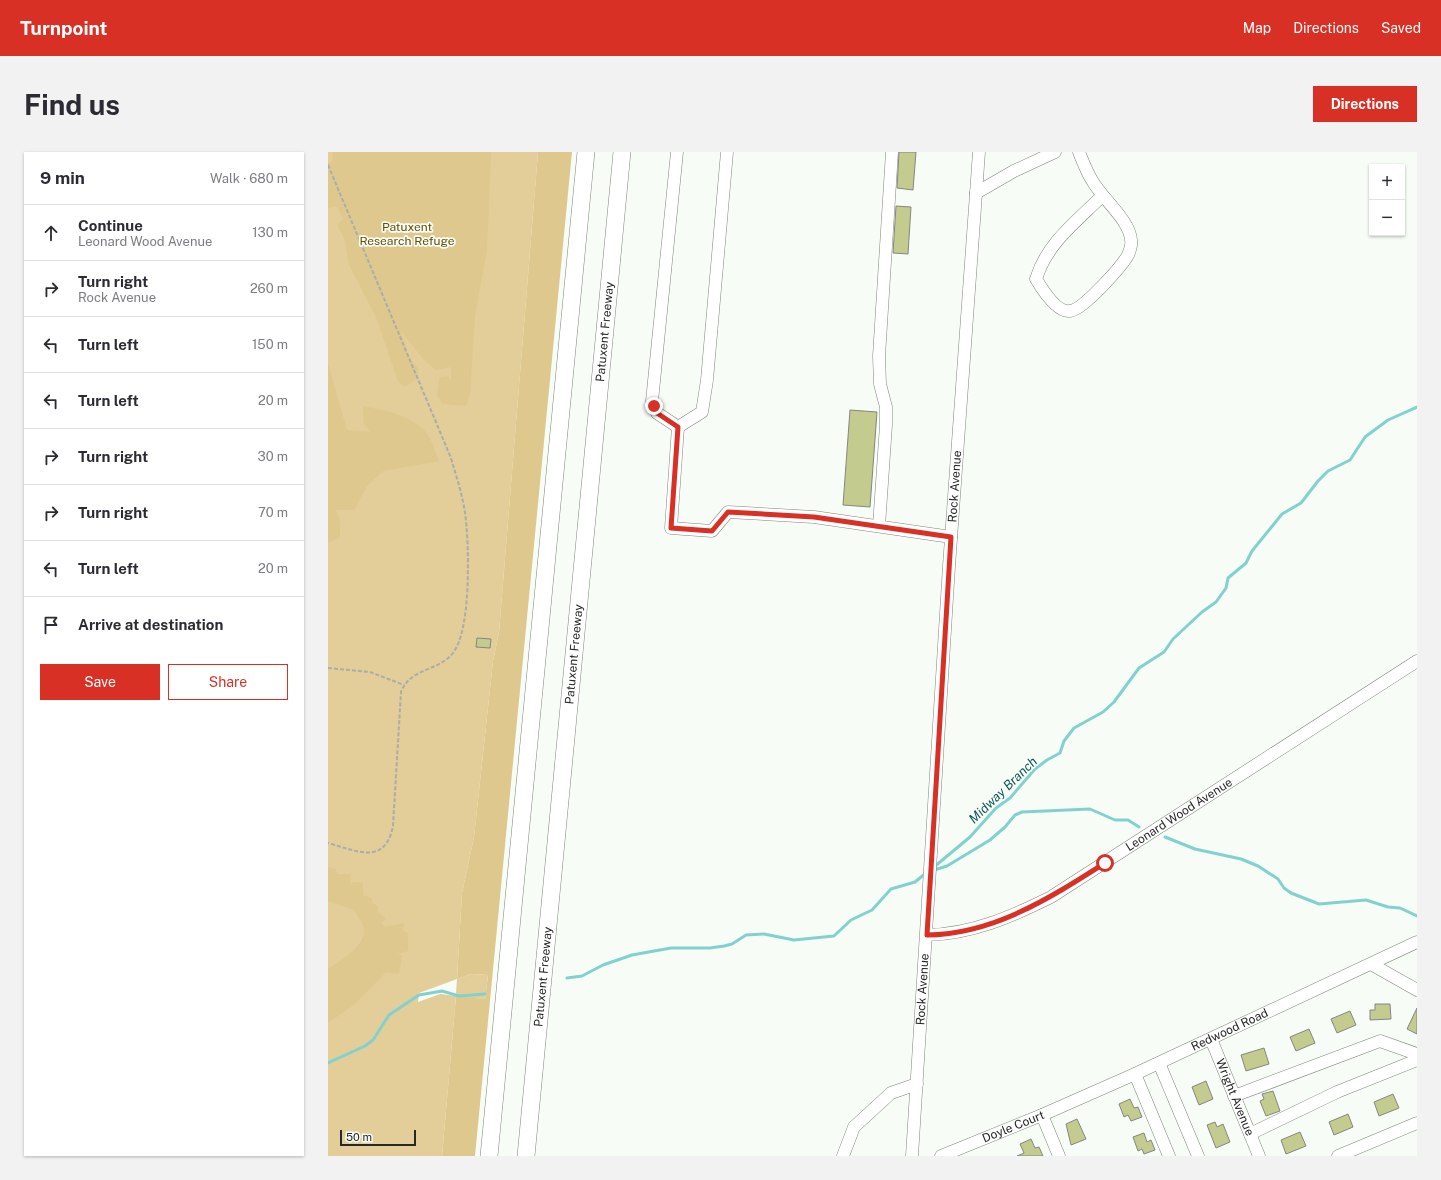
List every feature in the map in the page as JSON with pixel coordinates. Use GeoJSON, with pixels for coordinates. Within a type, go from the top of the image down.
{"type":"FeatureCollection","features":[{"type":"Feature","properties":{"kind":"highway"},"geometry":{"type":"LineString","coordinates":[[489,1156],[586,152]]}},
{"type":"Feature","properties":{"kind":"highway","name":"Patuxent Freeway"},"geometry":{"type":"LineString","coordinates":[[526,1156],[622,152]]}},
{"type":"Feature","properties":{"kind":"street"},"geometry":{"type":"LineString","coordinates":[[677,152],[652,401],[657,413],[678,427]]}},
{"type":"Feature","properties":{"kind":"street"},"geometry":{"type":"LineString","coordinates":[[678,427],[702,412],[707,380],[727,152]]}},
{"type":"Feature","properties":{"kind":"street"},"geometry":{"type":"LineString","coordinates":[[879,526],[886,425],[886,407],[880,384],[879,356],[892,152]]}},
{"type":"Feature","properties":{"kind":"street","name":"Rock Avenue"},"geometry":{"type":"LineString","coordinates":[[912,1156],[951,537],[979,152]]}},
{"type":"Feature","properties":{"kind":"street"},"geometry":{"type":"LineString","coordinates":[[976,193],[1014,171],[1055,152]]}},
{"type":"Feature","properties":{"kind":"street"},"geometry":{"type":"LineString","coordinates":[[1079,152],[1092,182],[1128,226],[1131,240],[1128,254],[1089,301],[1070,312],[1060,308],[1044,292],[1036,279],[1040,265],[1051,246],[1102,196]]}},
{"type":"Feature","properties":{"kind":"street"},"geometry":{"type":"LineString","coordinates":[[678,427],[671,528],[712,531],[728,512],[814,517],[951,537]]}},
{"type":"Feature","properties":{"kind":"street","name":"Leonard Wood Avenue"},"geometry":{"type":"LineString","coordinates":[[927,935],[945,934],[979,928],[1014,915],[1051,897],[1417,661]]}},
{"type":"Feature","properties":{"kind":"street","name":"Redwood Road"},"geometry":{"type":"LineString","coordinates":[[1042,1115],[1159,1063],[1417,942]]}},
{"type":"Feature","properties":{"kind":"street"},"geometry":{"type":"LineString","coordinates":[[1371,964],[1417,990]]}},
{"type":"Feature","properties":{"kind":"street","name":"Wright Avenue"},"geometry":{"type":"LineString","coordinates":[[1211,1039],[1259,1156]]}},
{"type":"Feature","properties":{"kind":"street"},"geometry":{"type":"LineString","coordinates":[[1234,1096],[1380,1041],[1417,1054]]}},
{"type":"Feature","properties":{"kind":"street"},"geometry":{"type":"LineString","coordinates":[[1250,1134],[1337,1092],[1417,1060]]}},
{"type":"Feature","properties":{"kind":"street"},"geometry":{"type":"LineString","coordinates":[[1159,1063],[1198,1156]]}},
{"type":"Feature","properties":{"kind":"street"},"geometry":{"type":"LineString","coordinates":[[1135,1074],[1169,1156]]}},
{"type":"Feature","properties":{"kind":"street"},"geometry":{"type":"LineString","coordinates":[[843,1156],[854,1127],[891,1093],[917,1084]]}},
{"type":"Feature","properties":{"kind":"street","name":"Doyle Court"},"geometry":{"type":"LineString","coordinates":[[945,1155],[1042,1115],[1059,1156]]}},
{"type":"Feature","properties":{"kind":"street"},"geometry":{"type":"LineString","coordinates":[[1338,1156],[1417,1124]]}},
{"type":"Feature","properties":{"kind":"path"},"geometry":{"type":"LineString","coordinates":[[328,165],[451,458],[461,492],[466,521],[466,590],[464,625],[459,642],[452,653],[439,664],[415,674],[404,685],[401,692],[393,826],[390,839],[384,847],[376,852],[364,853],[328,843]]}},
{"type":"Feature","properties":{"kind":"path"},"geometry":{"type":"LineString","coordinates":[[328,668],[370,672],[404,685]]}},
{"type":"Feature","properties":{"kind":"green space","name":"Patuxent Research Refuge"},"geometry":{"type":"Polygon","coordinates":[[[328,152],[538,152],[499,632],[493,661],[474,837],[462,893],[457,979],[419,993],[418,1002],[440,994],[456,996],[442,1156],[328,1156],[328,152]]]}},
{"type":"Feature","properties":{"kind":"green space"},"geometry":{"type":"Polygon","coordinates":[[[333,152],[491,152],[487,250],[475,316],[470,394],[466,406],[443,404],[437,395],[440,377],[448,376],[451,381],[451,367],[436,370],[424,360],[401,331],[409,358],[418,368],[418,378],[405,387],[398,381],[376,317],[349,265],[345,240],[337,225],[343,219],[337,206],[328,208],[328,163],[332,162],[333,152]]]}},
{"type":"Feature","properties":{"kind":"green space"},"geometry":{"type":"Polygon","coordinates":[[[538,152],[572,152],[475,1156],[442,1156],[456,996],[485,999],[488,975],[471,974],[457,979],[462,893],[474,837],[493,661],[499,632],[538,152]]]}},
{"type":"Feature","properties":{"kind":"green space"},"geometry":{"type":"Polygon","coordinates":[[[328,364],[347,430],[370,432],[363,422],[363,406],[397,414],[412,421],[426,432],[432,442],[439,461],[383,471],[367,486],[354,510],[336,510],[340,521],[340,537],[328,543],[328,364]]]}},
{"type":"Feature","properties":{"kind":"green space"},"geometry":{"type":"Polygon","coordinates":[[[328,867],[336,869],[337,874],[350,874],[351,884],[354,882],[363,883],[363,895],[372,898],[372,903],[378,906],[378,912],[386,919],[381,923],[385,927],[404,923],[403,931],[408,933],[408,951],[397,954],[402,955],[399,974],[386,972],[355,1004],[328,1023],[328,969],[357,947],[364,935],[364,929],[354,910],[328,901],[328,867]]]}},
{"type":"Feature","properties":{"kind":"green space"},"geometry":{"type":"Polygon","coordinates":[[[471,974],[488,975],[485,999],[458,997],[456,993],[457,979],[471,974]]]}},
{"type":"Feature","properties":{"kind":"building"},"geometry":{"type":"Polygon","coordinates":[[[899,152],[916,152],[913,190],[897,188],[899,152]]]}},
{"type":"Feature","properties":{"kind":"building"},"geometry":{"type":"Polygon","coordinates":[[[896,206],[911,207],[908,254],[893,253],[896,206]]]}},
{"type":"Feature","properties":{"kind":"building"},"geometry":{"type":"Polygon","coordinates":[[[850,410],[877,412],[870,507],[843,505],[850,410]]]}},
{"type":"Feature","properties":{"kind":"building"},"geometry":{"type":"Polygon","coordinates":[[[477,638],[491,639],[490,648],[476,647],[477,638]]]}},
{"type":"Feature","properties":{"kind":"building"},"geometry":{"type":"Polygon","coordinates":[[[1375,1004],[1390,1004],[1391,1019],[1370,1020],[1370,1010],[1375,1010],[1375,1004]]]}},
{"type":"Feature","properties":{"kind":"building"},"geometry":{"type":"Polygon","coordinates":[[[1417,1008],[1417,1034],[1407,1029],[1417,1008]]]}},
{"type":"Feature","properties":{"kind":"building"},"geometry":{"type":"Polygon","coordinates":[[[1350,1011],[1356,1025],[1337,1033],[1331,1019],[1350,1011]]]}},
{"type":"Feature","properties":{"kind":"building"},"geometry":{"type":"Polygon","coordinates":[[[1309,1029],[1315,1043],[1296,1051],[1290,1037],[1309,1029]]]}},
{"type":"Feature","properties":{"kind":"building"},"geometry":{"type":"Polygon","coordinates":[[[1264,1048],[1269,1064],[1246,1071],[1241,1055],[1264,1048]]]}},
{"type":"Feature","properties":{"kind":"building"},"geometry":{"type":"Polygon","coordinates":[[[1206,1081],[1213,1099],[1199,1105],[1192,1087],[1206,1081]]]}},
{"type":"Feature","properties":{"kind":"building"},"geometry":{"type":"Polygon","coordinates":[[[1273,1091],[1280,1111],[1266,1116],[1260,1101],[1264,1099],[1262,1094],[1273,1091]]]}},
{"type":"Feature","properties":{"kind":"building"},"geometry":{"type":"Polygon","coordinates":[[[1393,1094],[1399,1108],[1379,1116],[1374,1102],[1393,1094]]]}},
{"type":"Feature","properties":{"kind":"building"},"geometry":{"type":"Polygon","coordinates":[[[1130,1099],[1134,1108],[1138,1107],[1142,1117],[1131,1121],[1128,1115],[1124,1117],[1119,1104],[1130,1099]]]}},
{"type":"Feature","properties":{"kind":"building"},"geometry":{"type":"Polygon","coordinates":[[[1348,1114],[1353,1127],[1334,1135],[1329,1122],[1348,1114]]]}},
{"type":"Feature","properties":{"kind":"building"},"geometry":{"type":"Polygon","coordinates":[[[1077,1119],[1086,1139],[1071,1145],[1066,1124],[1077,1119]]]}},
{"type":"Feature","properties":{"kind":"building"},"geometry":{"type":"Polygon","coordinates":[[[1215,1122],[1217,1127],[1223,1124],[1230,1142],[1216,1148],[1207,1125],[1215,1122]]]}},
{"type":"Feature","properties":{"kind":"building"},"geometry":{"type":"Polygon","coordinates":[[[1300,1132],[1306,1146],[1286,1154],[1281,1140],[1300,1132]]]}},
{"type":"Feature","properties":{"kind":"building"},"geometry":{"type":"Polygon","coordinates":[[[1144,1133],[1147,1142],[1151,1140],[1155,1150],[1144,1154],[1142,1149],[1138,1151],[1133,1137],[1144,1133]]]}},
{"type":"Feature","properties":{"kind":"building"},"geometry":{"type":"Polygon","coordinates":[[[1031,1139],[1035,1148],[1039,1147],[1043,1156],[1017,1156],[1024,1153],[1020,1144],[1031,1139]]]}},
{"type":"Feature","properties":{"kind":"waterway","name":"Midway Branch"},"geometry":{"type":"LineString","coordinates":[[934,867],[970,837],[996,808],[1010,798],[1035,769],[1060,753],[1064,741],[1074,728],[1103,712],[1114,702],[1139,668],[1164,652],[1173,639],[1202,612],[1216,602],[1226,588],[1228,578],[1246,563],[1252,551],[1282,514],[1301,503],[1328,471],[1350,460],[1365,437],[1388,420],[1417,407]]}},
{"type":"Feature","properties":{"kind":"waterway"},"geometry":{"type":"LineString","coordinates":[[934,870],[947,866],[990,840],[1005,827],[1015,815],[1022,812],[1090,809],[1115,820],[1128,820],[1139,827]]}},
{"type":"Feature","properties":{"kind":"waterway"},"geometry":{"type":"LineString","coordinates":[[1165,837],[1195,849],[1241,859],[1258,866],[1278,879],[1284,888],[1291,893],[1319,904],[1366,900],[1388,907],[1400,908],[1417,916]]}},
{"type":"Feature","properties":{"kind":"waterway","name":"Midway Branch"},"geometry":{"type":"LineString","coordinates":[[567,978],[582,976],[603,965],[632,955],[671,948],[710,948],[724,946],[732,944],[746,935],[764,934],[794,940],[834,936],[851,920],[872,910],[891,889],[915,882],[926,873]]}},
{"type":"Feature","properties":{"kind":"waterway","name":"Midway Branch"},"geometry":{"type":"LineString","coordinates":[[328,1063],[365,1046],[373,1040],[389,1015],[419,995],[442,991],[459,996],[485,994]]}},
{"type":"Feature","properties":{"kind":"route"},"geometry":{"type":"LineString","coordinates":[[654,406],[657,413],[678,427],[671,528],[712,531],[728,512],[814,517],[951,537],[927,935],[961,932],[995,923],[1051,897],[1105,863]]}}]}
